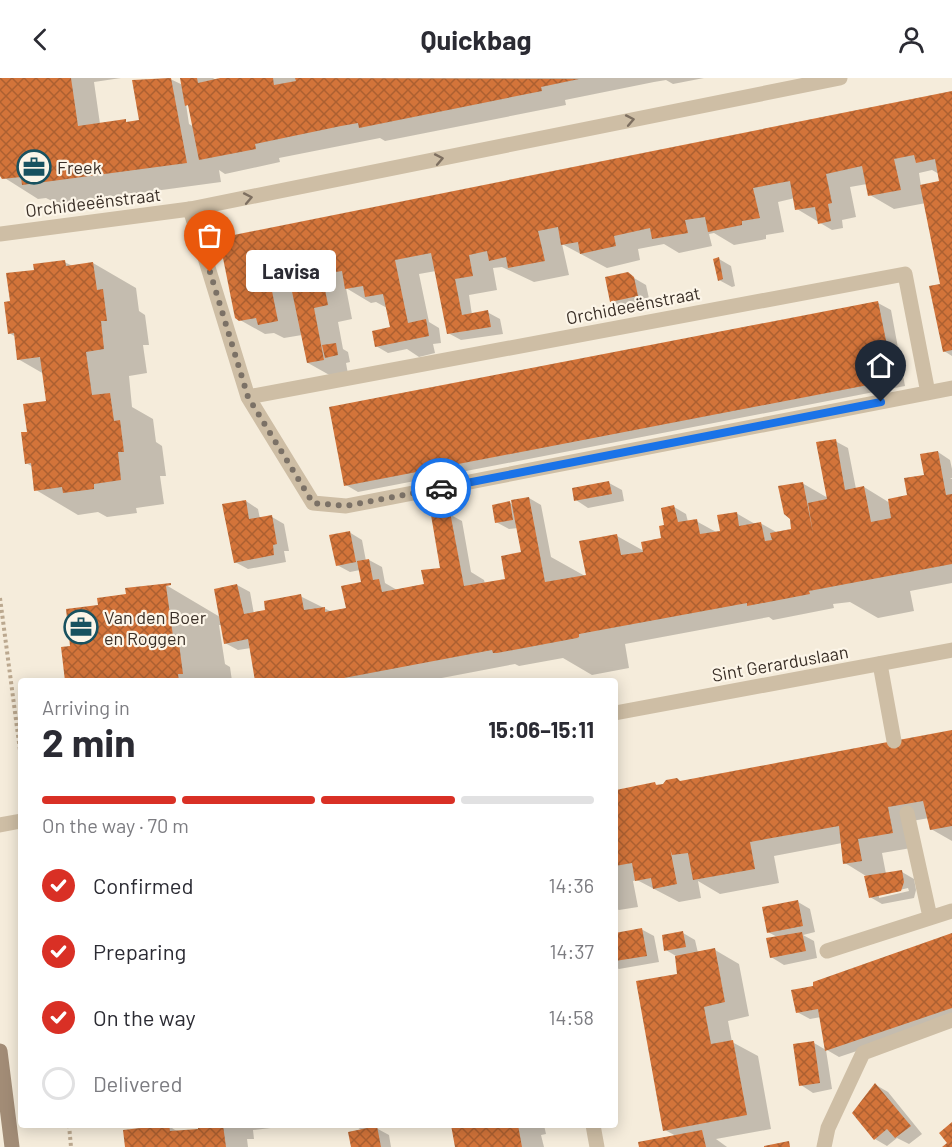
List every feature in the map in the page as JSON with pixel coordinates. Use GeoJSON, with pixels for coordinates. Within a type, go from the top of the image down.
{"type":"FeatureCollection","features":[{"type":"Feature","properties":{"kind":"main road"},"geometry":{"type":"LineString","coordinates":[[0,1051],[12,1147]]}},
{"type":"Feature","properties":{"kind":"street","name":"Orchideeënstraat"},"geometry":{"type":"LineString","coordinates":[[0,234],[190,209],[840,78]]}},
{"type":"Feature","properties":{"kind":"street"},"geometry":{"type":"LineString","coordinates":[[190,209],[248,397],[313,503],[346,506],[952,388]]}},
{"type":"Feature","properties":{"kind":"street","name":"Orchideeënstraat"},"geometry":{"type":"LineString","coordinates":[[248,397],[905,274],[928,393]]}},
{"type":"Feature","properties":{"kind":"street","name":"Sint Gerarduslaan"},"geometry":{"type":"LineString","coordinates":[[618,712],[952,650]]}},
{"type":"Feature","properties":{"kind":"street"},"geometry":{"type":"LineString","coordinates":[[880,664],[894,741]]}},
{"type":"Feature","properties":{"kind":"street"},"geometry":{"type":"LineString","coordinates":[[907,813],[930,917]]}},
{"type":"Feature","properties":{"kind":"street"},"geometry":{"type":"LineString","coordinates":[[0,825],[18,822]]}},
{"type":"Feature","properties":{"kind":"street"},"geometry":{"type":"LineString","coordinates":[[827,951],[952,911]]}},
{"type":"Feature","properties":{"kind":"street"},"geometry":{"type":"LineString","coordinates":[[824,1147],[828,1128],[863,1053],[952,1020]]}},
{"type":"Feature","properties":{"kind":"street"},"geometry":{"type":"LineString","coordinates":[[594,1128],[597,1147]]}},
{"type":"Feature","properties":{"kind":"path"},"geometry":{"type":"LineString","coordinates":[[0,598],[18,735]]}},
{"type":"Feature","properties":{"kind":"path"},"geometry":{"type":"LineString","coordinates":[[69,1128],[71,1147]]}},
{"type":"Feature","properties":{"kind":"building"},"geometry":{"type":"Polygon","coordinates":[[[0,78],[71,78],[78,126],[126,119],[126,122],[139,120],[132,80],[171,78],[187,163],[22,185],[21,177],[2,179],[0,176],[0,78]]]}},
{"type":"Feature","properties":{"kind":"building"},"geometry":{"type":"Polygon","coordinates":[[[180,78],[197,78],[198,83],[220,78],[273,78],[274,85],[296,81],[295,78],[579,79],[541,87],[542,91],[359,128],[358,123],[341,126],[255,144],[256,149],[199,160],[180,78]]]}},
{"type":"Feature","properties":{"kind":"building"},"geometry":{"type":"Polygon","coordinates":[[[952,91],[952,350],[943,352],[929,286],[940,284],[920,185],[939,181],[935,159],[916,163],[914,155],[894,159],[901,190],[868,196],[862,166],[826,174],[832,203],[828,204],[831,221],[818,224],[815,207],[795,210],[790,181],[753,188],[760,218],[742,221],[742,225],[708,232],[705,217],[685,220],[688,233],[652,239],[650,228],[614,236],[616,246],[580,254],[578,242],[561,245],[558,227],[538,231],[545,261],[508,268],[506,257],[489,261],[487,251],[469,255],[473,276],[455,279],[462,315],[488,310],[491,327],[447,334],[431,253],[395,260],[408,323],[426,319],[429,336],[375,347],[372,331],[390,327],[383,294],[365,297],[363,286],[345,289],[342,271],[322,274],[328,305],[314,308],[324,360],[307,363],[290,282],[271,286],[278,321],[258,325],[256,318],[239,321],[235,318],[219,238],[952,91]]]}},
{"type":"Feature","properties":{"kind":"building"},"geometry":{"type":"Polygon","coordinates":[[[719,257],[723,279],[718,281],[713,259],[719,257]]]}},
{"type":"Feature","properties":{"kind":"building"},"geometry":{"type":"Polygon","coordinates":[[[65,260],[66,266],[93,262],[97,290],[103,289],[107,321],[101,321],[104,349],[86,352],[92,395],[110,393],[114,421],[120,420],[124,452],[118,452],[121,480],[94,484],[94,489],[63,493],[62,487],[34,491],[31,463],[25,464],[21,432],[27,432],[23,404],[46,401],[40,357],[17,360],[14,333],[8,334],[4,302],[10,301],[6,273],[34,270],[33,264],[65,260]]]}},
{"type":"Feature","properties":{"kind":"building"},"geometry":{"type":"Polygon","coordinates":[[[628,272],[634,277],[638,296],[610,302],[605,277],[628,272]]]}},
{"type":"Feature","properties":{"kind":"building"},"geometry":{"type":"Polygon","coordinates":[[[878,301],[894,380],[344,486],[329,407],[878,301]]]}},
{"type":"Feature","properties":{"kind":"building"},"geometry":{"type":"Polygon","coordinates":[[[336,343],[338,355],[325,358],[322,345],[336,343]]]}},
{"type":"Feature","properties":{"kind":"building"},"geometry":{"type":"Polygon","coordinates":[[[836,439],[845,490],[864,486],[871,522],[891,518],[888,499],[907,495],[904,478],[924,475],[920,454],[938,451],[946,495],[952,494],[952,564],[809,591],[810,594],[747,606],[747,603],[579,634],[577,638],[497,653],[493,653],[492,650],[344,678],[254,678],[248,639],[224,644],[214,589],[237,584],[244,614],[265,610],[264,601],[301,594],[304,610],[325,607],[325,612],[346,608],[341,586],[361,582],[357,561],[369,559],[373,580],[379,579],[382,592],[424,584],[421,570],[440,568],[431,515],[450,512],[464,586],[505,579],[501,556],[521,552],[511,500],[529,497],[545,582],[586,575],[579,541],[617,534],[621,555],[643,552],[641,542],[661,538],[659,526],[664,525],[661,508],[674,505],[678,522],[697,519],[700,534],[720,531],[717,515],[737,512],[739,526],[761,522],[765,541],[772,540],[770,533],[791,529],[790,519],[784,514],[778,486],[803,482],[813,533],[808,503],[827,499],[816,442],[836,439]]]}},
{"type":"Feature","properties":{"kind":"building"},"geometry":{"type":"Polygon","coordinates":[[[609,481],[612,494],[574,501],[572,488],[609,481]]]}},
{"type":"Feature","properties":{"kind":"building"},"geometry":{"type":"Polygon","coordinates":[[[246,500],[249,519],[272,515],[277,544],[273,545],[274,555],[234,563],[222,504],[246,500]]]}},
{"type":"Feature","properties":{"kind":"building"},"geometry":{"type":"Polygon","coordinates":[[[510,501],[513,520],[495,523],[492,505],[510,501]]]}},
{"type":"Feature","properties":{"kind":"building"},"geometry":{"type":"Polygon","coordinates":[[[350,531],[356,562],[336,566],[329,535],[350,531]]]}},
{"type":"Feature","properties":{"kind":"building"},"geometry":{"type":"Polygon","coordinates":[[[171,583],[166,586],[173,636],[178,636],[183,674],[178,674],[179,678],[65,678],[61,647],[70,646],[66,609],[98,605],[97,598],[126,594],[125,588],[171,583]]]}},
{"type":"Feature","properties":{"kind":"building"},"geometry":{"type":"Polygon","coordinates":[[[952,730],[952,826],[930,830],[923,801],[888,807],[893,833],[858,839],[862,861],[843,864],[839,826],[750,842],[755,869],[693,880],[688,853],[672,855],[670,848],[677,884],[653,889],[651,878],[635,881],[632,863],[618,865],[618,790],[655,782],[656,785],[663,784],[666,780],[677,778],[680,781],[952,730]]]}},
{"type":"Feature","properties":{"kind":"building"},"geometry":{"type":"Polygon","coordinates":[[[902,870],[904,882],[901,891],[869,898],[864,876],[902,870]]]}},
{"type":"Feature","properties":{"kind":"building"},"geometry":{"type":"Polygon","coordinates":[[[798,900],[803,926],[767,933],[762,907],[798,900]]]}},
{"type":"Feature","properties":{"kind":"building"},"geometry":{"type":"Polygon","coordinates":[[[642,928],[647,956],[618,961],[618,932],[642,928]]]}},
{"type":"Feature","properties":{"kind":"building"},"geometry":{"type":"Polygon","coordinates":[[[683,931],[686,947],[664,951],[662,935],[683,931]]]}},
{"type":"Feature","properties":{"kind":"building"},"geometry":{"type":"Polygon","coordinates":[[[802,932],[806,951],[770,958],[766,938],[802,932]]]}},
{"type":"Feature","properties":{"kind":"building"},"geometry":{"type":"Polygon","coordinates":[[[952,933],[952,1008],[825,1051],[818,1009],[796,1013],[791,990],[813,986],[813,982],[952,933]]]}},
{"type":"Feature","properties":{"kind":"building"},"geometry":{"type":"Polygon","coordinates":[[[715,948],[725,1002],[704,1007],[711,1044],[733,1040],[747,1115],[663,1131],[636,981],[677,974],[675,956],[715,948]]]}},
{"type":"Feature","properties":{"kind":"building"},"geometry":{"type":"Polygon","coordinates":[[[814,1041],[820,1083],[799,1086],[793,1044],[814,1041]]]}},
{"type":"Feature","properties":{"kind":"building"},"geometry":{"type":"Polygon","coordinates":[[[875,1083],[911,1126],[895,1138],[887,1129],[874,1140],[852,1113],[875,1083]]]}},
{"type":"Feature","properties":{"kind":"building"},"geometry":{"type":"Polygon","coordinates":[[[952,1122],[952,1147],[942,1147],[947,1143],[939,1133],[952,1122]]]}},
{"type":"Feature","properties":{"kind":"building"},"geometry":{"type":"Polygon","coordinates":[[[170,1128],[170,1131],[223,1128],[226,1147],[125,1147],[123,1130],[170,1128]]]}},
{"type":"Feature","properties":{"kind":"building"},"geometry":{"type":"Polygon","coordinates":[[[377,1128],[381,1147],[351,1147],[348,1132],[377,1128]]]}},
{"type":"Feature","properties":{"kind":"building"},"geometry":{"type":"Polygon","coordinates":[[[452,1128],[519,1128],[522,1147],[455,1147],[452,1128]]]}},
{"type":"Feature","properties":{"kind":"building"},"geometry":{"type":"Polygon","coordinates":[[[702,1130],[706,1147],[639,1147],[638,1142],[702,1130]]]}},
{"type":"Feature","properties":{"kind":"building"},"geometry":{"type":"Polygon","coordinates":[[[789,1141],[790,1147],[764,1147],[764,1146],[789,1141]]]}},
{"type":"Feature","properties":{"kind":"way so far"},"geometry":{"type":"LineString","coordinates":[[210,272],[248,397],[313,503],[346,506],[441,488]]}},
{"type":"Feature","properties":{"kind":"place","name":"Freek"},"geometry":{"type":"Point","coordinates":[34,167]}},
{"type":"Feature","properties":{"kind":"place","name":"Lavisa"},"geometry":{"type":"Point","coordinates":[210,272]}},
{"type":"Feature","properties":{"kind":"place","name":"Van den Boer en Roggen"},"geometry":{"type":"Point","coordinates":[81,627]}},
{"type":"Feature","properties":{"kind":"route"},"geometry":{"type":"LineString","coordinates":[[441,488],[881,402]]}}]}
